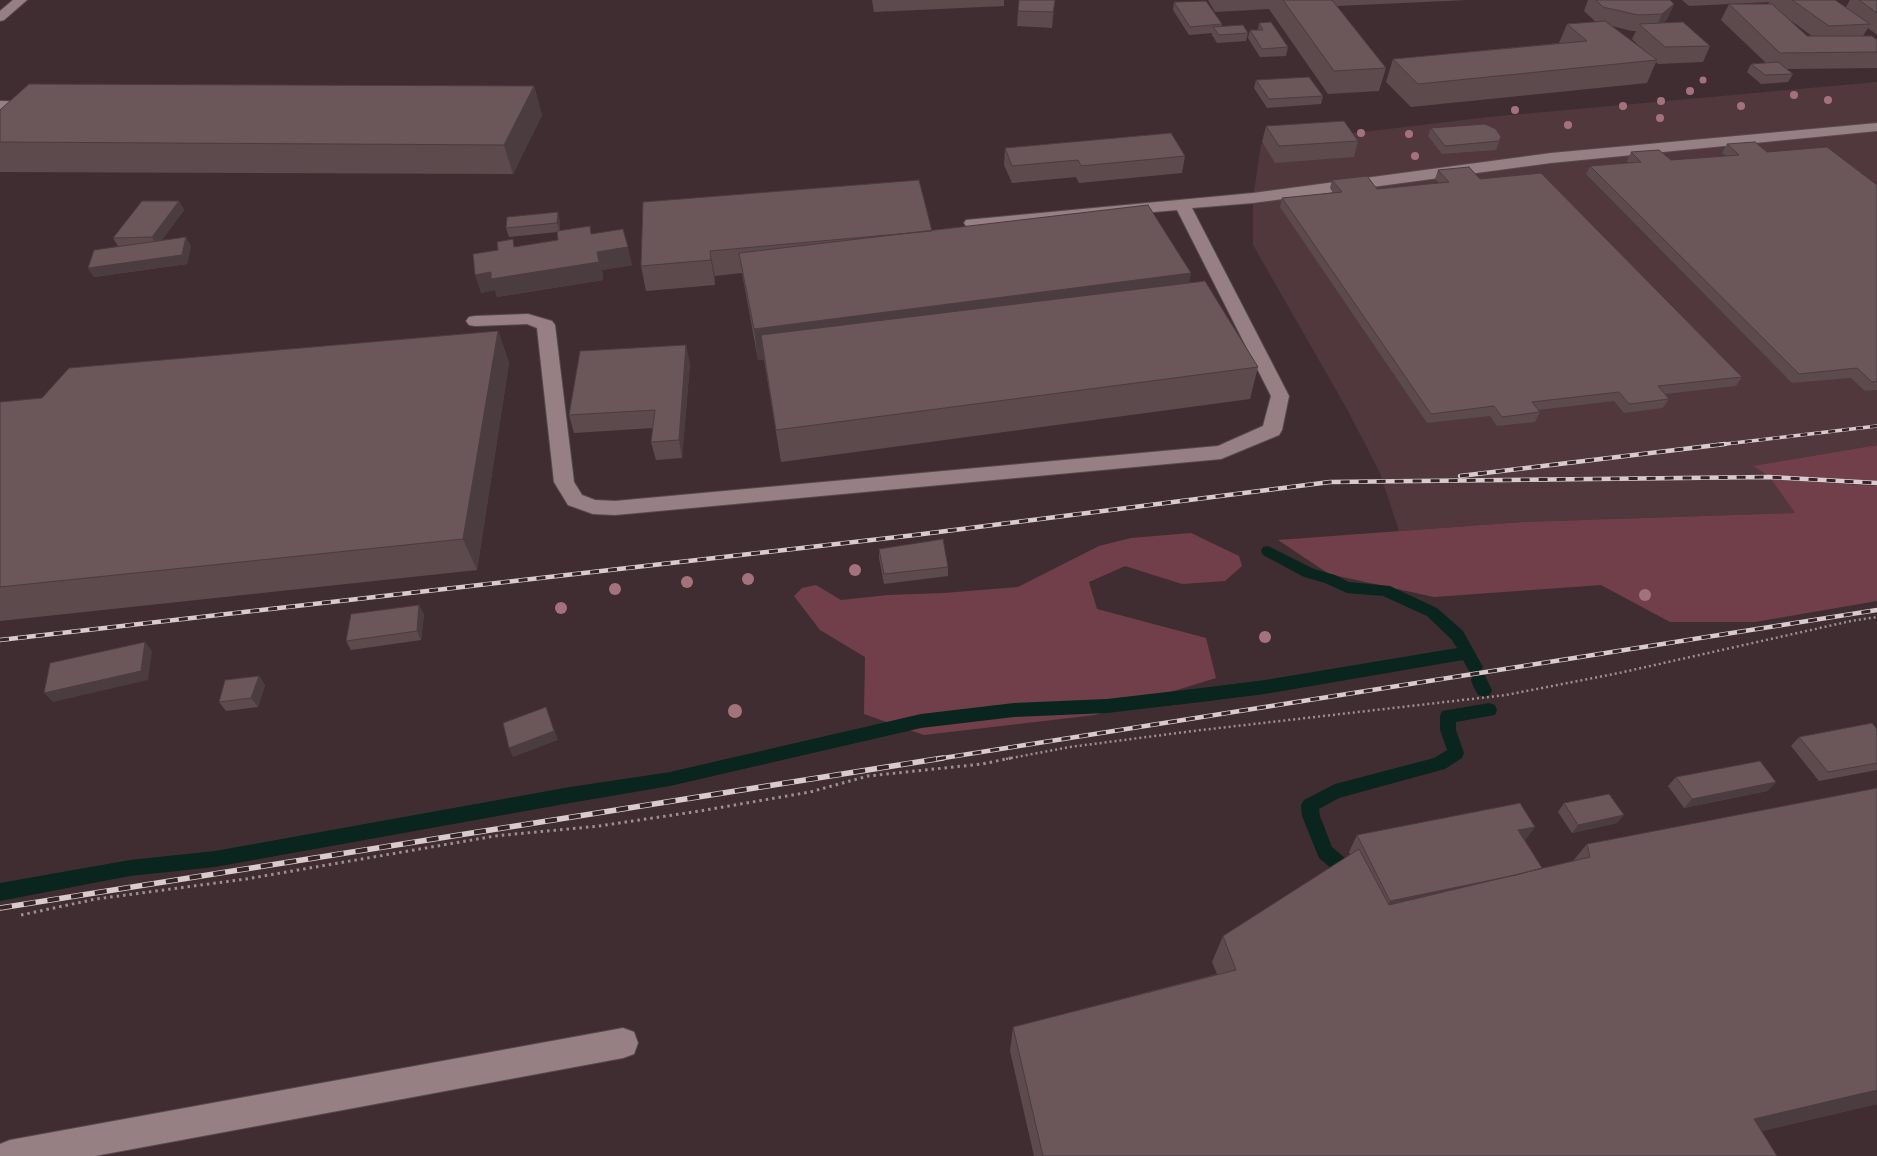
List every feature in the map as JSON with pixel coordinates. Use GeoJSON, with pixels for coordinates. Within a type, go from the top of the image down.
{"type":"FeatureCollection","features":[{"type":"Feature","properties":{"kind":"lane"},"geometry":{"type":"LineString","coordinates":[[0,17],[21,0]]}},
{"type":"Feature","properties":{"kind":"lane"},"geometry":{"type":"LineString","coordinates":[[0,105],[47,106]]}},
{"type":"Feature","properties":{"kind":"lane"},"geometry":{"type":"LineString","coordinates":[[972,223],[1261,197],[1551,158],[1681,144],[1877,127]]}},
{"type":"Feature","properties":{"kind":"lane"},"geometry":{"type":"LineString","coordinates":[[475,321],[528,319],[546,325],[564,482],[575,500],[593,507],[615,508],[1221,452],[1272,430],[1280,396],[1182,204]]}},
{"type":"Feature","properties":{"kind":"lane"},"geometry":{"type":"LineString","coordinates":[[10,1156],[623,1043]]}},
{"type":"Feature","properties":{"kind":"path"},"geometry":{"type":"LineString","coordinates":[[21,915],[96,899],[246,879],[495,836],[599,826],[700,811],[810,792],[868,776],[982,764],[1070,747],[1193,731],[1506,695],[1627,671],[1851,621],[1877,617]]}},
{"type":"Feature","properties":{"kind":"shaded area"},"geometry":{"type":"Polygon","coordinates":[[[1877,82],[1877,445],[1754,466],[1769,476],[1795,513],[1523,522],[1399,531],[1380,473],[1347,409],[1253,245],[1253,198],[1261,144],[1489,117],[1877,82]]]}},
{"type":"Feature","properties":{"kind":"shaded area"},"geometry":{"type":"Polygon","coordinates":[[[1877,445],[1877,482],[1769,476],[1753,466],[1877,445]]]}},
{"type":"Feature","properties":{"kind":"shaded area"},"geometry":{"type":"Polygon","coordinates":[[[1771,479],[1877,486],[1877,601],[1755,622],[1670,622],[1601,585],[1434,597],[1329,574],[1278,540],[1523,522],[1795,513],[1771,479]]]}},
{"type":"Feature","properties":{"kind":"shaded area"},"geometry":{"type":"Polygon","coordinates":[[[1191,533],[1239,556],[1242,566],[1225,581],[1182,584],[1125,566],[1089,582],[1097,609],[1206,638],[1216,678],[1095,715],[924,735],[864,714],[865,657],[820,630],[794,596],[802,588],[816,585],[841,600],[888,595],[944,593],[1018,587],[1099,546],[1131,538],[1191,533]]]}},
{"type":"Feature","properties":{"kind":"building"},"geometry":{"type":"Polygon","coordinates":[[[1019,0],[1055,0],[1053,12],[1018,11],[1019,0]]]}},
{"type":"Feature","properties":{"kind":"building"},"geometry":{"type":"Polygon","coordinates":[[[1283,0],[1332,0],[1386,68],[1334,71],[1283,0]]]}},
{"type":"Feature","properties":{"kind":"building"},"geometry":{"type":"Polygon","coordinates":[[[1596,0],[1670,0],[1674,4],[1662,14],[1638,15],[1603,7],[1596,0]]]}},
{"type":"Feature","properties":{"kind":"building"},"geometry":{"type":"Polygon","coordinates":[[[1792,0],[1835,0],[1870,24],[1829,26],[1792,0]]]}},
{"type":"Feature","properties":{"kind":"building"},"geometry":{"type":"Polygon","coordinates":[[[1859,0],[1877,0],[1877,13],[1859,0]]]}},
{"type":"Feature","properties":{"kind":"building"},"geometry":{"type":"Polygon","coordinates":[[[1206,1],[1222,24],[1190,27],[1174,2],[1206,1]]]}},
{"type":"Feature","properties":{"kind":"building"},"geometry":{"type":"Polygon","coordinates":[[[1729,4],[1772,4],[1807,36],[1872,36],[1877,40],[1877,52],[1780,53],[1729,4]]]}},
{"type":"Feature","properties":{"kind":"building"},"geometry":{"type":"Polygon","coordinates":[[[1605,21],[1657,60],[1418,84],[1393,59],[1587,41],[1567,24],[1605,21]]]}},
{"type":"Feature","properties":{"kind":"building"},"geometry":{"type":"Polygon","coordinates":[[[1271,22],[1288,47],[1262,49],[1250,30],[1263,30],[1259,23],[1271,22]]]}},
{"type":"Feature","properties":{"kind":"building"},"geometry":{"type":"Polygon","coordinates":[[[1683,22],[1710,46],[1665,47],[1639,24],[1683,22]]]}},
{"type":"Feature","properties":{"kind":"building"},"geometry":{"type":"Polygon","coordinates":[[[1243,25],[1248,33],[1219,35],[1213,27],[1243,25]]]}},
{"type":"Feature","properties":{"kind":"building"},"geometry":{"type":"Polygon","coordinates":[[[1778,62],[1793,74],[1765,75],[1751,64],[1778,62]]]}},
{"type":"Feature","properties":{"kind":"building"},"geometry":{"type":"Polygon","coordinates":[[[1309,77],[1323,96],[1269,99],[1256,80],[1309,77]]]}},
{"type":"Feature","properties":{"kind":"building"},"geometry":{"type":"Polygon","coordinates":[[[29,84],[534,86],[504,145],[0,142],[0,110],[29,84]]]}},
{"type":"Feature","properties":{"kind":"building"},"geometry":{"type":"Polygon","coordinates":[[[1344,121],[1358,141],[1279,146],[1266,126],[1344,121]]]}},
{"type":"Feature","properties":{"kind":"building"},"geometry":{"type":"Polygon","coordinates":[[[1485,124],[1496,129],[1501,137],[1499,141],[1445,146],[1431,128],[1485,124]]]}},
{"type":"Feature","properties":{"kind":"building"},"geometry":{"type":"Polygon","coordinates":[[[1171,133],[1185,156],[1081,166],[1078,160],[1012,166],[1005,148],[1171,133]]]}},
{"type":"Feature","properties":{"kind":"building"},"geometry":{"type":"Polygon","coordinates":[[[1755,142],[1767,152],[1827,147],[1877,185],[1877,381],[1872,382],[1857,368],[1799,374],[1590,166],[1641,162],[1631,152],[1659,150],[1671,160],[1739,155],[1727,144],[1755,142]]]}},
{"type":"Feature","properties":{"kind":"building"},"geometry":{"type":"Polygon","coordinates":[[[1469,167],[1480,179],[1541,173],[1742,377],[1658,386],[1669,399],[1629,404],[1619,392],[1532,402],[1540,412],[1502,417],[1494,406],[1431,414],[1282,198],[1342,192],[1332,180],[1367,176],[1377,189],[1449,182],[1438,170],[1469,167]]]}},
{"type":"Feature","properties":{"kind":"building"},"geometry":{"type":"Polygon","coordinates":[[[919,180],[932,231],[710,251],[711,260],[641,266],[643,202],[919,180]]]}},
{"type":"Feature","properties":{"kind":"building"},"geometry":{"type":"Polygon","coordinates":[[[142,201],[179,201],[152,237],[113,238],[142,201]]]}},
{"type":"Feature","properties":{"kind":"building"},"geometry":{"type":"Polygon","coordinates":[[[1148,205],[1191,273],[754,329],[739,253],[1148,205]]]}},
{"type":"Feature","properties":{"kind":"building"},"geometry":{"type":"Polygon","coordinates":[[[558,212],[557,223],[506,228],[507,217],[558,212]]]}},
{"type":"Feature","properties":{"kind":"building"},"geometry":{"type":"Polygon","coordinates":[[[590,226],[591,234],[623,229],[628,247],[597,252],[599,262],[491,279],[491,272],[475,275],[473,254],[498,250],[497,242],[513,239],[514,247],[558,240],[557,231],[590,226]]]}},
{"type":"Feature","properties":{"kind":"building"},"geometry":{"type":"Polygon","coordinates":[[[186,237],[182,255],[88,268],[94,250],[186,237]]]}},
{"type":"Feature","properties":{"kind":"building"},"geometry":{"type":"Polygon","coordinates":[[[1205,281],[1258,367],[776,430],[761,335],[1205,281]]]}},
{"type":"Feature","properties":{"kind":"building"},"geometry":{"type":"Polygon","coordinates":[[[498,331],[463,539],[0,587],[0,402],[42,398],[69,368],[498,331]]]}},
{"type":"Feature","properties":{"kind":"building"},"geometry":{"type":"Polygon","coordinates":[[[686,345],[679,440],[651,442],[655,410],[569,415],[580,351],[686,345]]]}},
{"type":"Feature","properties":{"kind":"building"},"geometry":{"type":"Polygon","coordinates":[[[943,539],[948,567],[884,574],[879,549],[943,539]]]}},
{"type":"Feature","properties":{"kind":"building"},"geometry":{"type":"Polygon","coordinates":[[[419,605],[417,631],[346,641],[351,614],[419,605]]]}},
{"type":"Feature","properties":{"kind":"building"},"geometry":{"type":"Polygon","coordinates":[[[145,642],[141,671],[44,693],[50,663],[145,642]]]}},
{"type":"Feature","properties":{"kind":"building"},"geometry":{"type":"Polygon","coordinates":[[[259,676],[251,698],[219,702],[225,680],[259,676]]]}},
{"type":"Feature","properties":{"kind":"building"},"geometry":{"type":"Polygon","coordinates":[[[546,707],[554,731],[509,748],[503,723],[546,707]]]}},
{"type":"Feature","properties":{"kind":"building"},"geometry":{"type":"Polygon","coordinates":[[[1872,723],[1877,729],[1877,763],[1828,772],[1799,737],[1872,723]]]}},
{"type":"Feature","properties":{"kind":"building"},"geometry":{"type":"Polygon","coordinates":[[[1760,761],[1776,782],[1692,799],[1676,777],[1760,761]]]}},
{"type":"Feature","properties":{"kind":"building"},"geometry":{"type":"Polygon","coordinates":[[[1877,788],[1877,1090],[1754,1119],[1777,1156],[1043,1156],[1013,1027],[1236,970],[1223,936],[1359,849],[1389,905],[1590,857],[1587,844],[1877,788]]]}},
{"type":"Feature","properties":{"kind":"building"},"geometry":{"type":"Polygon","coordinates":[[[1609,794],[1624,815],[1578,825],[1564,803],[1609,794]]]}},
{"type":"Feature","properties":{"kind":"building"},"geometry":{"type":"Polygon","coordinates":[[[1520,803],[1535,827],[1518,830],[1542,868],[1516,875],[1390,901],[1357,835],[1520,803]]]}},
{"type":"Feature","properties":{"kind":"waterway"},"geometry":{"type":"LineString","coordinates":[[1268,551],[1309,573],[1330,579],[1347,587],[1385,590],[1432,612],[1457,635],[1475,667]]}},
{"type":"Feature","properties":{"kind":"waterway"},"geometry":{"type":"LineString","coordinates":[[0,892],[130,868],[215,859],[570,795],[670,779],[921,721],[1014,710],[1107,706],[1201,695],[1265,687],[1466,653]]}},
{"type":"Feature","properties":{"kind":"waterway"},"geometry":{"type":"LineString","coordinates":[[1479,680],[1484,690]]}},
{"type":"Feature","properties":{"kind":"waterway"},"geometry":{"type":"LineString","coordinates":[[1351,874],[1325,852],[1311,816],[1310,805],[1335,792],[1439,764],[1456,753],[1448,730],[1448,716],[1489,710]]}},
{"type":"Feature","properties":{"kind":"railway"},"geometry":{"type":"LineString","coordinates":[[1717,445],[1877,426]]}},
{"type":"Feature","properties":{"kind":"railway"},"geometry":{"type":"LineString","coordinates":[[1460,476],[1725,444]]}},
{"type":"Feature","properties":{"kind":"railway"},"geometry":{"type":"LineString","coordinates":[[0,640],[915,535],[1330,482],[1769,477],[1877,483]]}},
{"type":"Feature","properties":{"kind":"railway"},"geometry":{"type":"LineString","coordinates":[[937,759],[1877,610]]}},
{"type":"Feature","properties":{"kind":"railway"},"geometry":{"type":"LineString","coordinates":[[0,908],[943,758]]}}]}
